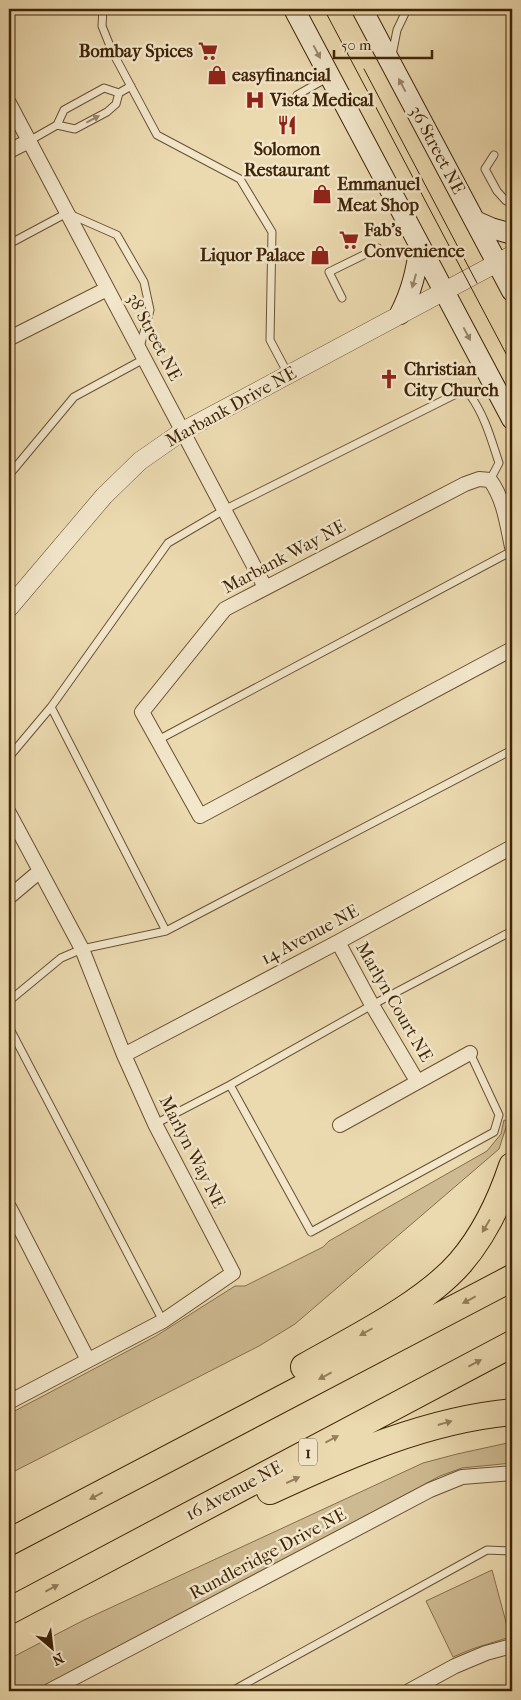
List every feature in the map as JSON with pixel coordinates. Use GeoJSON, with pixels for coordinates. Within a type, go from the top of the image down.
{"type":"FeatureCollection","features":[{"type":"Feature","properties":{"kind":"highway"},"geometry":{"type":"LineString","coordinates":[[139,1473],[166,1444],[366,1332],[428,1292],[459,1264],[486,1227],[497,1206],[512,1166]]}},
{"type":"Feature","properties":{"kind":"highway"},"geometry":{"type":"LineString","coordinates":[[9,1542],[512,1278]]}},
{"type":"Feature","properties":{"kind":"highway","name":"16 Avenue NE"},"geometry":{"type":"LineString","coordinates":[[9,1611],[512,1344]]}},
{"type":"Feature","properties":{"kind":"highway"},"geometry":{"type":"LineString","coordinates":[[103,1560],[160,1541],[358,1451],[453,1421],[512,1412]]}},
{"type":"Feature","properties":{"kind":"main road"},"geometry":{"type":"LineString","coordinates":[[294,9],[512,419]]}},
{"type":"Feature","properties":{"kind":"main road","name":"36 Street NE"},"geometry":{"type":"LineString","coordinates":[[369,10],[391,63],[475,221],[505,259],[512,291]]}},
{"type":"Feature","properties":{"kind":"main road"},"geometry":{"type":"LineString","coordinates":[[475,221],[512,234]]}},
{"type":"Feature","properties":{"kind":"main road"},"geometry":{"type":"LineString","coordinates":[[400,314],[408,300],[415,277],[420,246]]}},
{"type":"Feature","properties":{"kind":"street","name":"38 Street NE"},"geometry":{"type":"LineString","coordinates":[[9,103],[265,587]]}},
{"type":"Feature","properties":{"kind":"street"},"geometry":{"type":"LineString","coordinates":[[9,151],[28,141]]}},
{"type":"Feature","properties":{"kind":"street","name":"Marbank Drive NE"},"geometry":{"type":"LineString","coordinates":[[9,608],[104,496],[140,461],[182,432],[505,259]]}},
{"type":"Feature","properties":{"kind":"street"},"geometry":{"type":"LineString","coordinates":[[12,337],[107,288]]}},
{"type":"Feature","properties":{"kind":"street","name":"Marbank Way NE"},"geometry":{"type":"LineString","coordinates":[[490,480],[479,479],[465,484],[225,608],[142,712],[200,816],[512,649]]}},
{"type":"Feature","properties":{"kind":"street"},"geometry":{"type":"LineString","coordinates":[[490,480],[501,499],[512,547]]}},
{"type":"Feature","properties":{"kind":"street","name":"Marlyn Way NE"},"geometry":{"type":"LineString","coordinates":[[9,813],[82,949],[124,1055],[155,1124],[233,1273],[163,1321],[88,1360],[11,1396]]}},
{"type":"Feature","properties":{"kind":"street","name":"14 Avenue NE"},"geometry":{"type":"LineString","coordinates":[[124,1055],[338,942],[512,847]]}},
{"type":"Feature","properties":{"kind":"street"},"geometry":{"type":"LineString","coordinates":[[9,897],[40,871]]}},
{"type":"Feature","properties":{"kind":"street","name":"Marlyn Court NE"},"geometry":{"type":"LineString","coordinates":[[338,942],[372,1005],[417,1081]]}},
{"type":"Feature","properties":{"kind":"street","name":"Marlyn Court NE"},"geometry":{"type":"LineString","coordinates":[[340,1125],[470,1053]]}},
{"type":"Feature","properties":{"kind":"street"},"geometry":{"type":"LineString","coordinates":[[9,1207],[88,1360]]}},
{"type":"Feature","properties":{"kind":"street","name":"Rundleridge Drive NE"},"geometry":{"type":"LineString","coordinates":[[49,1691],[430,1490],[462,1477],[512,1473]]}},
{"type":"Feature","properties":{"kind":"street"},"geometry":{"type":"LineString","coordinates":[[409,1691],[486,1652],[512,1646]]}},
{"type":"Feature","properties":{"kind":"lane"},"geometry":{"type":"LineString","coordinates":[[103,9],[102,26],[112,51],[157,135],[240,179],[272,232],[270,340],[288,374]]}},
{"type":"Feature","properties":{"kind":"lane"},"geometry":{"type":"LineString","coordinates":[[391,63],[397,30],[407,9]]}},
{"type":"Feature","properties":{"kind":"lane"},"geometry":{"type":"LineString","coordinates":[[297,94],[330,76]]}},
{"type":"Feature","properties":{"kind":"lane"},"geometry":{"type":"LineString","coordinates":[[28,141],[57,125],[64,110],[104,88],[119,92],[131,86]]}},
{"type":"Feature","properties":{"kind":"lane"},"geometry":{"type":"LineString","coordinates":[[57,125],[75,129],[107,112],[116,104],[119,92]]}},
{"type":"Feature","properties":{"kind":"lane"},"geometry":{"type":"LineString","coordinates":[[494,156],[486,169],[497,190],[506,201],[512,201]]}},
{"type":"Feature","properties":{"kind":"lane"},"geometry":{"type":"LineString","coordinates":[[9,244],[67,212],[117,235],[144,282],[150,310],[142,354],[74,397],[9,475]]}},
{"type":"Feature","properties":{"kind":"lane"},"geometry":{"type":"LineString","coordinates":[[342,298],[329,272],[378,248]]}},
{"type":"Feature","properties":{"kind":"lane"},"geometry":{"type":"LineString","coordinates":[[9,757],[51,706],[168,544],[224,510],[460,392],[470,395],[480,408],[488,428],[499,463],[490,480]]}},
{"type":"Feature","properties":{"kind":"lane"},"geometry":{"type":"LineString","coordinates":[[158,740],[512,551]]}},
{"type":"Feature","properties":{"kind":"lane"},"geometry":{"type":"LineString","coordinates":[[51,706],[166,932]]}},
{"type":"Feature","properties":{"kind":"lane"},"geometry":{"type":"LineString","coordinates":[[9,1001],[62,958],[82,949],[166,932],[512,750]]}},
{"type":"Feature","properties":{"kind":"lane"},"geometry":{"type":"LineString","coordinates":[[155,1124],[230,1086],[372,1005],[512,932]]}},
{"type":"Feature","properties":{"kind":"lane"},"geometry":{"type":"LineString","coordinates":[[9,1027],[163,1321]]}},
{"type":"Feature","properties":{"kind":"lane"},"geometry":{"type":"LineString","coordinates":[[230,1086],[311,1232],[494,1132],[500,1115],[470,1053]]}},
{"type":"Feature","properties":{"kind":"lane"},"geometry":{"type":"LineString","coordinates":[[232,1691],[487,1550],[512,1551]]}},
{"type":"Feature","properties":{"kind":"shaded area"},"geometry":{"type":"Polygon","coordinates":[[[504,1120],[508,1121],[499,1149],[295,1324],[259,1346],[9,1474],[9,1414],[156,1336],[235,1286],[245,1286],[323,1247],[329,1241],[487,1151],[501,1134],[504,1120]]]}},
{"type":"Feature","properties":{"kind":"shaded area"},"geometry":{"type":"Polygon","coordinates":[[[512,1442],[512,1463],[462,1468],[440,1476],[37,1691],[9,1691],[9,1659],[84,1620],[423,1463],[512,1442]]]}},
{"type":"Feature","properties":{"kind":"shaded area"},"geometry":{"type":"Polygon","coordinates":[[[492,1570],[510,1637],[453,1657],[426,1601],[492,1570]]]}},
{"type":"Feature","properties":{"kind":"tram line"},"geometry":{"type":"LineString","coordinates":[[324,9],[512,365]]}},
{"type":"Feature","properties":{"kind":"tram line"},"geometry":{"type":"LineString","coordinates":[[364,69],[477,283]]}},
{"type":"Feature","properties":{"kind":"place","name":"Bombay Spices"},"geometry":{"type":"Point","coordinates":[208,51]}},
{"type":"Feature","properties":{"kind":"place","name":"easyfinancial"},"geometry":{"type":"Point","coordinates":[217,75]}},
{"type":"Feature","properties":{"kind":"place","name":"Vista Medical"},"geometry":{"type":"Point","coordinates":[255,100]}},
{"type":"Feature","properties":{"kind":"place","name":"Solomon Restaurant"},"geometry":{"type":"Point","coordinates":[287,125]}},
{"type":"Feature","properties":{"kind":"place","name":"Emmanuel Meat Shop"},"geometry":{"type":"Point","coordinates":[322,194]}},
{"type":"Feature","properties":{"kind":"place","name":"Fab's Convenience"},"geometry":{"type":"Point","coordinates":[349,240]}},
{"type":"Feature","properties":{"kind":"place","name":"Liquor Palace"},"geometry":{"type":"Point","coordinates":[320,255]}},
{"type":"Feature","properties":{"kind":"place","name":"Christian City Church"},"geometry":{"type":"Point","coordinates":[389,379]}}]}
